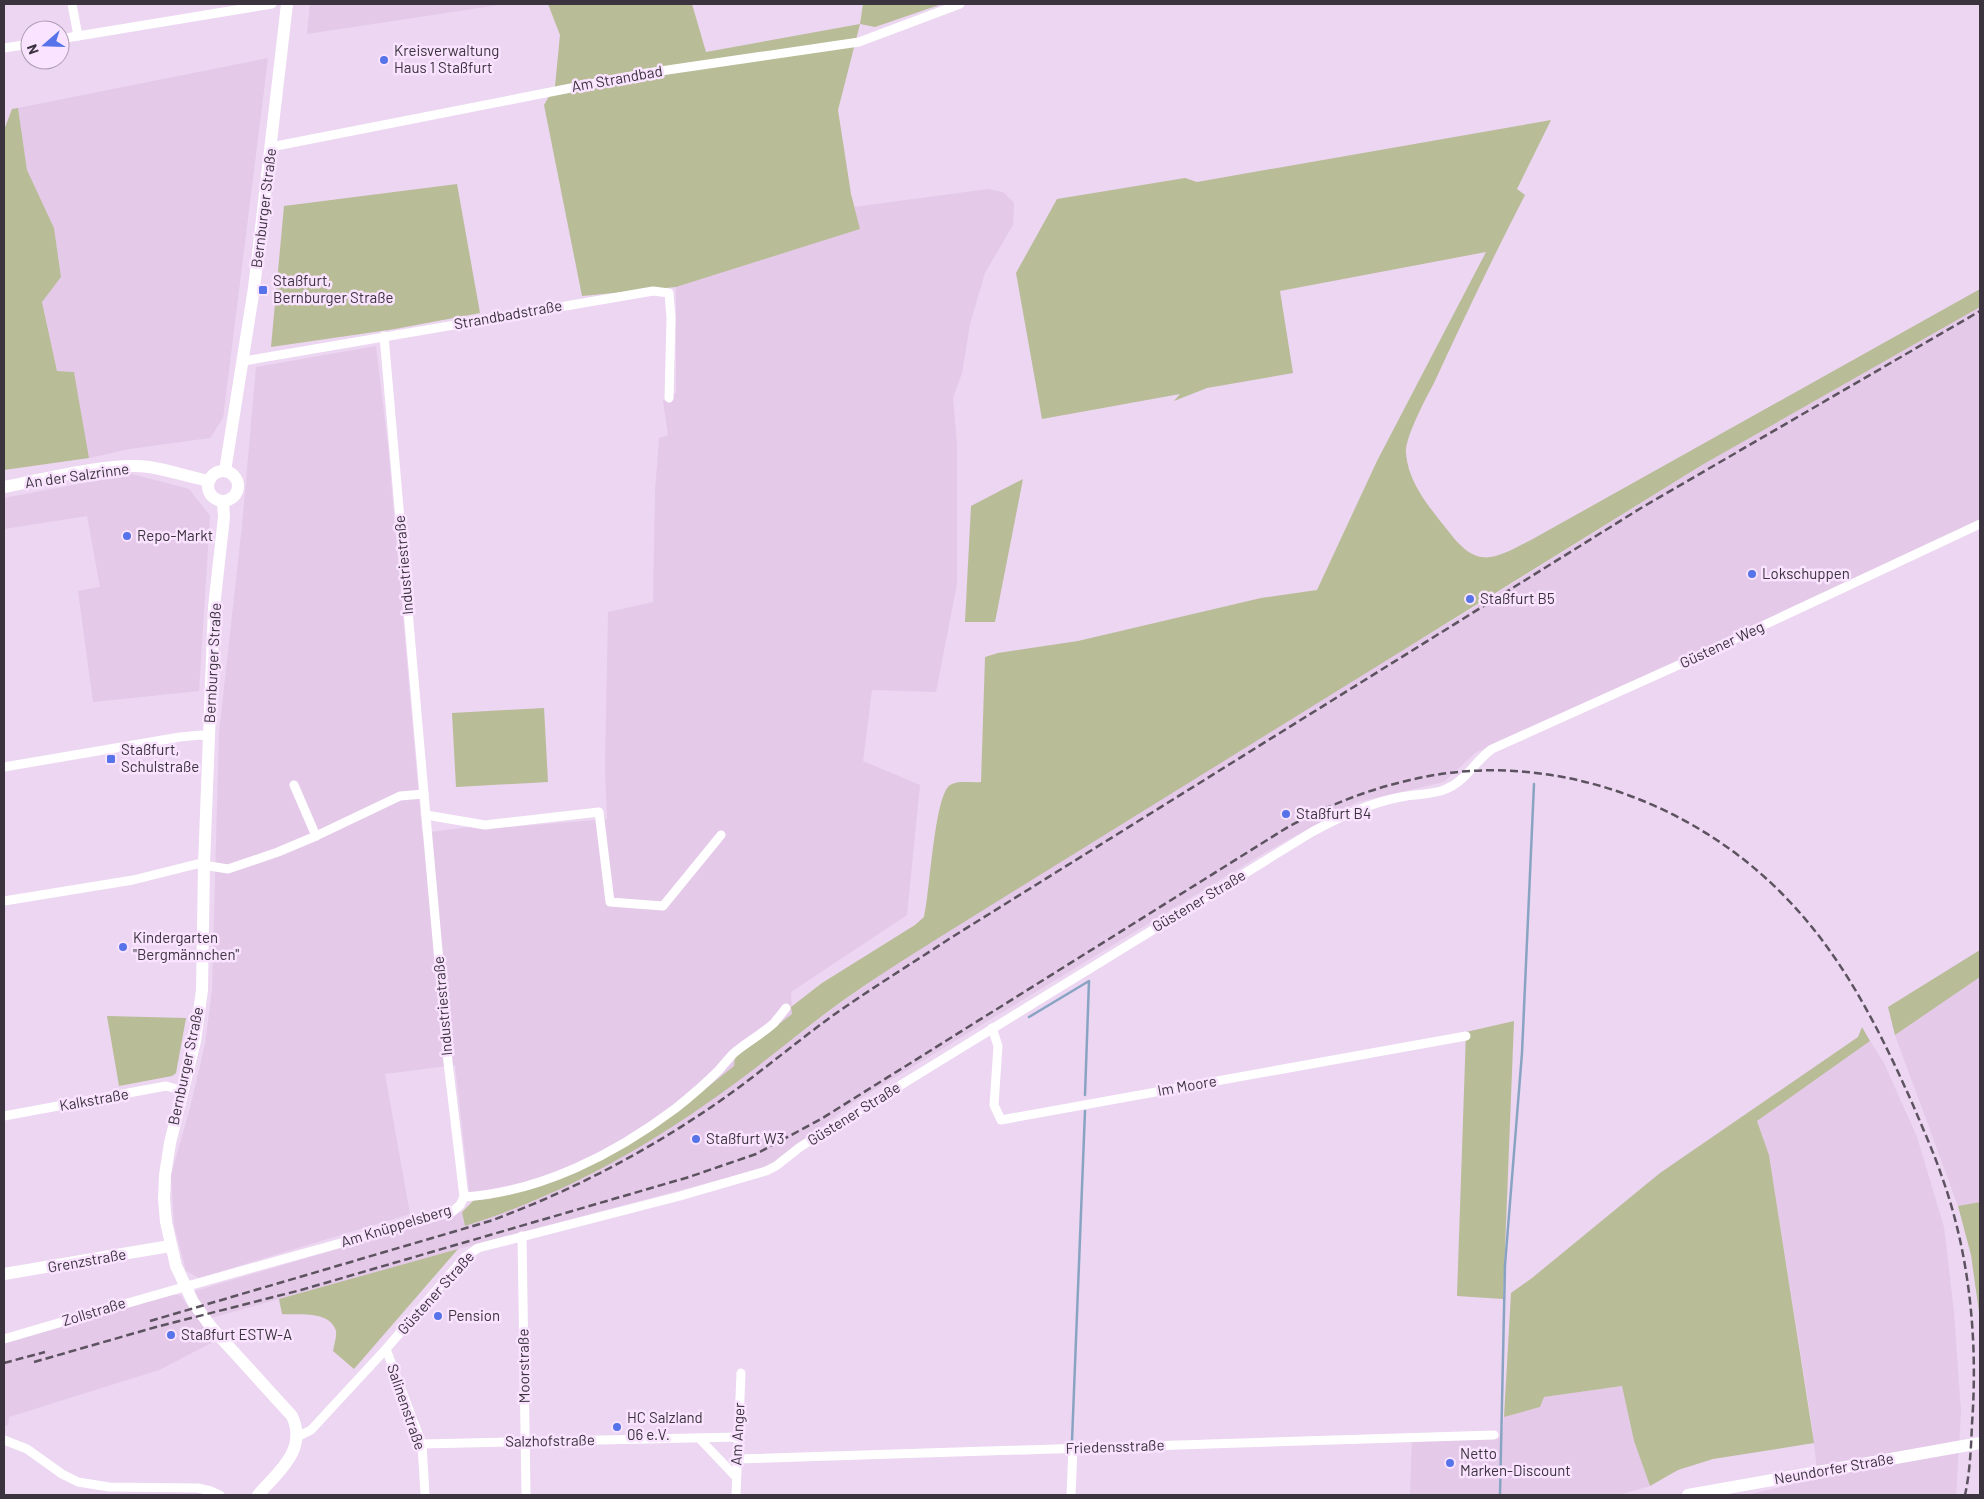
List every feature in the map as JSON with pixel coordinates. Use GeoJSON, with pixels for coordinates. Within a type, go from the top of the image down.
{"type":"FeatureCollection","features":[{"type":"Feature","properties":{"kind":"main road","name":"Bernburger Straße"},"geometry":{"type":"LineString","coordinates":[[225,471],[244,361],[288,4]]}},
{"type":"Feature","properties":{"kind":"main road","name":"An der Salzrinne"},"geometry":{"type":"LineString","coordinates":[[4,487],[86,472],[132,467],[148,467],[209,481]]}},
{"type":"Feature","properties":{"kind":"main road"},"geometry":{"type":"LineString","coordinates":[[225,471],[234,475],[239,489],[235,496],[224,502],[211,495],[208,486],[213,475],[225,471]]}},
{"type":"Feature","properties":{"kind":"main road","name":"Bernburger Straße"},"geometry":{"type":"LineString","coordinates":[[224,502],[214,607],[204,865],[202,990],[195,1041],[170,1143],[165,1175],[164,1199],[170,1246],[185,1288],[202,1316],[292,1416],[297,1429],[297,1437]]}},
{"type":"Feature","properties":{"kind":"main road","name":"Grenzstraße"},"geometry":{"type":"LineString","coordinates":[[4,1274],[170,1246]]}},
{"type":"Feature","properties":{"kind":"main road"},"geometry":{"type":"LineString","coordinates":[[258,1495],[292,1456],[297,1437]]}},
{"type":"Feature","properties":{"kind":"main road","name":"Neundorfer Straße"},"geometry":{"type":"LineString","coordinates":[[1688,1495],[1980,1443]]}},
{"type":"Feature","properties":{"kind":"street"},"geometry":{"type":"LineString","coordinates":[[72,4],[78,36]]}},
{"type":"Feature","properties":{"kind":"street"},"geometry":{"type":"LineString","coordinates":[[70,37],[272,4]]}},
{"type":"Feature","properties":{"kind":"street","name":"Am Strandbad"},"geometry":{"type":"LineString","coordinates":[[271,147],[647,73],[859,42],[960,4]]}},
{"type":"Feature","properties":{"kind":"street"},"geometry":{"type":"LineString","coordinates":[[4,48],[20,46]]}},
{"type":"Feature","properties":{"kind":"street","name":"Strandbadstraße"},"geometry":{"type":"LineString","coordinates":[[244,361],[653,291],[669,293],[669,398]]}},
{"type":"Feature","properties":{"kind":"street","name":"Industriestraße"},"geometry":{"type":"LineString","coordinates":[[384,336],[448,1062],[464,1197]]}},
{"type":"Feature","properties":{"kind":"street","name":"Güstener Weg"},"geometry":{"type":"LineString","coordinates":[[1469,772],[1481,757],[1492,749],[1681,664],[1980,524]]}},
{"type":"Feature","properties":{"kind":"street"},"geometry":{"type":"LineString","coordinates":[[4,767],[180,736],[201,735],[209,737]]}},
{"type":"Feature","properties":{"kind":"street","name":"Güstener Straße"},"geometry":{"type":"LineString","coordinates":[[297,1437],[312,1430],[386,1349],[464,1258],[478,1248],[680,1196],[766,1171],[776,1166],[800,1147],[1312,832],[1342,816],[1369,806],[1400,797],[1444,791],[1457,784],[1469,772]]}},
{"type":"Feature","properties":{"kind":"street"},"geometry":{"type":"LineString","coordinates":[[294,785],[316,836]]}},
{"type":"Feature","properties":{"kind":"street"},"geometry":{"type":"LineString","coordinates":[[4,901],[68,889],[133,880],[197,864],[228,869],[278,852],[316,836],[400,796],[424,794]]}},
{"type":"Feature","properties":{"kind":"street"},"geometry":{"type":"LineString","coordinates":[[426,815],[485,825],[599,812],[610,902],[663,906],[721,835]]}},
{"type":"Feature","properties":{"kind":"street","name":"Am Knüppelsberg"},"geometry":{"type":"LineString","coordinates":[[185,1288],[452,1212],[460,1205],[464,1197],[517,1190],[550,1178],[594,1158],[635,1136],[676,1107],[719,1070],[733,1054],[773,1023],[786,1008]]}},
{"type":"Feature","properties":{"kind":"street","name":"Im Moore"},"geometry":{"type":"LineString","coordinates":[[992,1028],[998,1046],[994,1105],[1001,1120],[1466,1036]]}},
{"type":"Feature","properties":{"kind":"street","name":"Kalkstraße"},"geometry":{"type":"LineString","coordinates":[[4,1116],[166,1086],[184,1091]]}},
{"type":"Feature","properties":{"kind":"street","name":"Moorstraße"},"geometry":{"type":"LineString","coordinates":[[522,1236],[526,1495]]}},
{"type":"Feature","properties":{"kind":"street","name":"Zollstraße"},"geometry":{"type":"LineString","coordinates":[[4,1339],[126,1303],[185,1288]]}},
{"type":"Feature","properties":{"kind":"street","name":"Salinenstraße"},"geometry":{"type":"LineString","coordinates":[[386,1349],[422,1444],[425,1495]]}},
{"type":"Feature","properties":{"kind":"street","name":"Am Anger"},"geometry":{"type":"LineString","coordinates":[[736,1495],[741,1374]]}},
{"type":"Feature","properties":{"kind":"street","name":"Friedensstraße"},"geometry":{"type":"LineString","coordinates":[[737,1459],[1494,1435]]}},
{"type":"Feature","properties":{"kind":"street","name":"Salzhofstraße"},"geometry":{"type":"LineString","coordinates":[[422,1444],[739,1437]]}},
{"type":"Feature","properties":{"kind":"street"},"geometry":{"type":"LineString","coordinates":[[699,1438],[736,1477]]}},
{"type":"Feature","properties":{"kind":"street"},"geometry":{"type":"LineString","coordinates":[[4,1440],[27,1449],[62,1474],[78,1482],[109,1487],[198,1488],[220,1495]]}},
{"type":"Feature","properties":{"kind":"street"},"geometry":{"type":"LineString","coordinates":[[1071,1495],[1073,1448]]}},
{"type":"Feature","properties":{"kind":"shaded area"},"geometry":{"type":"Polygon","coordinates":[[[310,4],[505,4],[307,34],[310,4]]]}},
{"type":"Feature","properties":{"kind":"shaded area"},"geometry":{"type":"Polygon","coordinates":[[[268,58],[223,418],[210,438],[129,449],[89,458],[74,372],[57,371],[42,301],[61,277],[54,228],[27,170],[18,108],[268,58]]]}},
{"type":"Feature","properties":{"kind":"shaded area"},"geometry":{"type":"Polygon","coordinates":[[[988,189],[1003,192],[1014,203],[1013,225],[985,273],[970,324],[962,373],[953,398],[957,444],[957,584],[936,692],[872,690],[863,761],[920,785],[907,915],[791,992],[792,1014],[735,1056],[734,1066],[679,1110],[597,1161],[552,1182],[517,1193],[488,1200],[474,1200],[469,1190],[455,1065],[385,1074],[410,1214],[199,1278],[186,1271],[174,1225],[171,1175],[190,1108],[205,1044],[212,991],[219,733],[242,526],[256,367],[376,346],[388,447],[422,833],[470,827],[511,827],[607,819],[605,767],[608,612],[653,602],[655,492],[659,438],[668,435],[663,400],[676,393],[676,287],[860,229],[854,207],[988,189]]]}},
{"type":"Feature","properties":{"kind":"shaded area"},"geometry":{"type":"Polygon","coordinates":[[[1980,307],[1980,520],[1475,753],[1444,782],[1357,802],[1266,852],[853,1103],[768,1167],[458,1249],[211,1318],[192,1292],[462,1212],[465,1226],[532,1202],[593,1173],[644,1144],[717,1096],[875,978],[1263,731],[1469,611],[1702,465],[1980,307]]]}},
{"type":"Feature","properties":{"kind":"shaded area"},"geometry":{"type":"Polygon","coordinates":[[[132,474],[189,489],[210,516],[199,691],[93,702],[78,591],[100,587],[87,516],[4,529],[4,498],[132,474]]]}},
{"type":"Feature","properties":{"kind":"shaded area"},"geometry":{"type":"Polygon","coordinates":[[[1980,977],[1980,1202],[1958,1206],[1895,1035],[1980,977]]]}},
{"type":"Feature","properties":{"kind":"shaded area"},"geometry":{"type":"Polygon","coordinates":[[[1870,1041],[1884,1063],[1917,1137],[1944,1227],[1954,1312],[1961,1413],[1956,1495],[1748,1495],[1818,1478],[1811,1419],[1769,1155],[1757,1121],[1870,1041]]]}},
{"type":"Feature","properties":{"kind":"shaded area"},"geometry":{"type":"Polygon","coordinates":[[[165,1295],[180,1295],[215,1341],[159,1370],[9,1417],[8,1425],[4,1426],[4,1341],[165,1295]]]}},
{"type":"Feature","properties":{"kind":"shaded area"},"geometry":{"type":"Polygon","coordinates":[[[1622,1386],[1634,1441],[1650,1486],[1619,1495],[1410,1495],[1412,1441],[1502,1438],[1504,1417],[1540,1407],[1544,1397],[1622,1386]]]}},
{"type":"Feature","properties":{"kind":"green space"},"geometry":{"type":"Polygon","coordinates":[[[548,4],[692,4],[706,52],[860,24],[838,110],[851,194],[860,229],[676,287],[582,296],[544,105],[555,86],[560,35],[548,4]]]}},
{"type":"Feature","properties":{"kind":"green space"},"geometry":{"type":"Polygon","coordinates":[[[863,4],[942,4],[875,27],[860,24],[863,4]]]}},
{"type":"Feature","properties":{"kind":"green space"},"geometry":{"type":"Polygon","coordinates":[[[18,108],[27,170],[54,228],[61,277],[42,302],[57,371],[74,372],[89,458],[4,470],[4,130],[12,109],[18,108]]]}},
{"type":"Feature","properties":{"kind":"green space"},"geometry":{"type":"Polygon","coordinates":[[[1551,120],[1517,189],[1525,195],[1421,408],[1406,447],[1411,476],[1422,496],[1459,544],[1478,556],[1496,556],[1531,540],[1980,289],[1980,307],[1702,465],[924,947],[845,999],[730,1087],[687,1117],[626,1155],[531,1202],[465,1226],[462,1212],[474,1200],[489,1199],[552,1182],[597,1161],[679,1110],[734,1066],[735,1056],[792,1014],[791,1007],[822,983],[915,925],[924,917],[936,826],[945,793],[953,783],[981,782],[985,657],[998,653],[1078,641],[1261,598],[1317,590],[1377,461],[1486,252],[1280,291],[1293,373],[1207,388],[1174,401],[1180,394],[1042,419],[1016,273],[1057,199],[1185,178],[1197,182],[1551,120]]]}},
{"type":"Feature","properties":{"kind":"green space"},"geometry":{"type":"Polygon","coordinates":[[[457,184],[480,313],[395,329],[271,347],[284,206],[457,184]]]}},
{"type":"Feature","properties":{"kind":"green space"},"geometry":{"type":"Polygon","coordinates":[[[1023,479],[995,622],[965,622],[971,506],[1023,479]]]}},
{"type":"Feature","properties":{"kind":"green space"},"geometry":{"type":"Polygon","coordinates":[[[544,708],[548,782],[456,787],[452,713],[544,708]]]}},
{"type":"Feature","properties":{"kind":"green space"},"geometry":{"type":"Polygon","coordinates":[[[1980,950],[1980,977],[1895,1035],[1888,1007],[1980,950]]]}},
{"type":"Feature","properties":{"kind":"green space"},"geometry":{"type":"Polygon","coordinates":[[[107,1016],[186,1018],[176,1073],[172,1076],[119,1086],[107,1016]]]}},
{"type":"Feature","properties":{"kind":"green space"},"geometry":{"type":"Polygon","coordinates":[[[1514,1021],[1503,1299],[1457,1296],[1466,1032],[1514,1021]]]}},
{"type":"Feature","properties":{"kind":"green space"},"geometry":{"type":"Polygon","coordinates":[[[1862,1027],[1870,1041],[1757,1121],[1769,1155],[1814,1443],[1713,1459],[1678,1470],[1650,1486],[1634,1441],[1622,1386],[1544,1397],[1540,1407],[1504,1417],[1511,1293],[1660,1173],[1858,1037],[1862,1027]]]}},
{"type":"Feature","properties":{"kind":"green space"},"geometry":{"type":"Polygon","coordinates":[[[1980,1202],[1980,1319],[1971,1255],[1958,1206],[1980,1202]]]}},
{"type":"Feature","properties":{"kind":"green space"},"geometry":{"type":"Polygon","coordinates":[[[458,1249],[354,1369],[333,1351],[336,1331],[333,1324],[313,1315],[282,1314],[279,1299],[458,1249]]]}},
{"type":"Feature","properties":{"kind":"waterway"},"geometry":{"type":"LineString","coordinates":[[1500,1495],[1505,1265],[1522,1053],[1534,784]]}},
{"type":"Feature","properties":{"kind":"waterway"},"geometry":{"type":"LineString","coordinates":[[1029,1017],[1089,981],[1085,1095]]}},
{"type":"Feature","properties":{"kind":"waterway"},"geometry":{"type":"LineString","coordinates":[[1072,1441],[1085,1111]]}},
{"type":"Feature","properties":{"kind":"railway"},"geometry":{"type":"LineString","coordinates":[[150,1321],[490,1221],[550,1197],[637,1153],[720,1101],[835,1014],[949,939],[1641,508],[1980,311]]}},
{"type":"Feature","properties":{"kind":"railway"},"geometry":{"type":"LineString","coordinates":[[34,1362],[156,1327],[301,1290],[689,1177],[756,1154],[821,1119],[1303,819],[1362,794],[1410,780],[1462,772],[1514,771],[1565,777],[1616,791],[1664,810],[1710,836],[1752,866],[1790,902],[1810,924],[1845,973],[1875,1024],[1913,1105],[1939,1168],[1952,1207],[1959,1237],[1970,1299],[1974,1362],[1971,1451],[1965,1495]]}},
{"type":"Feature","properties":{"kind":"railway"},"geometry":{"type":"LineString","coordinates":[[4,1363],[45,1352]]}},
{"type":"Feature","properties":{"kind":"place","name":"Kreisverwaltung Haus 1 Staßfurt"},"geometry":{"type":"Point","coordinates":[384,60]}},
{"type":"Feature","properties":{"kind":"place","name":"Staßfurt, Bernburger Straße"},"geometry":{"type":"Point","coordinates":[263,290]}},
{"type":"Feature","properties":{"kind":"place","name":"Repo-Markt"},"geometry":{"type":"Point","coordinates":[127,536]}},
{"type":"Feature","properties":{"kind":"place","name":"Lokschuppen"},"geometry":{"type":"Point","coordinates":[1752,574]}},
{"type":"Feature","properties":{"kind":"place","name":"Staßfurt B5"},"geometry":{"type":"Point","coordinates":[1470,599]}},
{"type":"Feature","properties":{"kind":"place","name":"Staßfurt, Schulstraße"},"geometry":{"type":"Point","coordinates":[111,759]}},
{"type":"Feature","properties":{"kind":"place","name":"Staßfurt B4"},"geometry":{"type":"Point","coordinates":[1286,814]}},
{"type":"Feature","properties":{"kind":"place","name":"Kindergarten \"Bergmännchen\""},"geometry":{"type":"Point","coordinates":[123,947]}},
{"type":"Feature","properties":{"kind":"place","name":"Staßfurt W3"},"geometry":{"type":"Point","coordinates":[696,1139]}},
{"type":"Feature","properties":{"kind":"place","name":"Pension"},"geometry":{"type":"Point","coordinates":[438,1316]}},
{"type":"Feature","properties":{"kind":"place","name":"Staßfurt ESTW-A"},"geometry":{"type":"Point","coordinates":[171,1335]}},
{"type":"Feature","properties":{"kind":"place","name":"HC Salzland 06 e.V."},"geometry":{"type":"Point","coordinates":[617,1427]}},
{"type":"Feature","properties":{"kind":"place","name":"Netto Marken-Discount"},"geometry":{"type":"Point","coordinates":[1450,1463]}}]}
